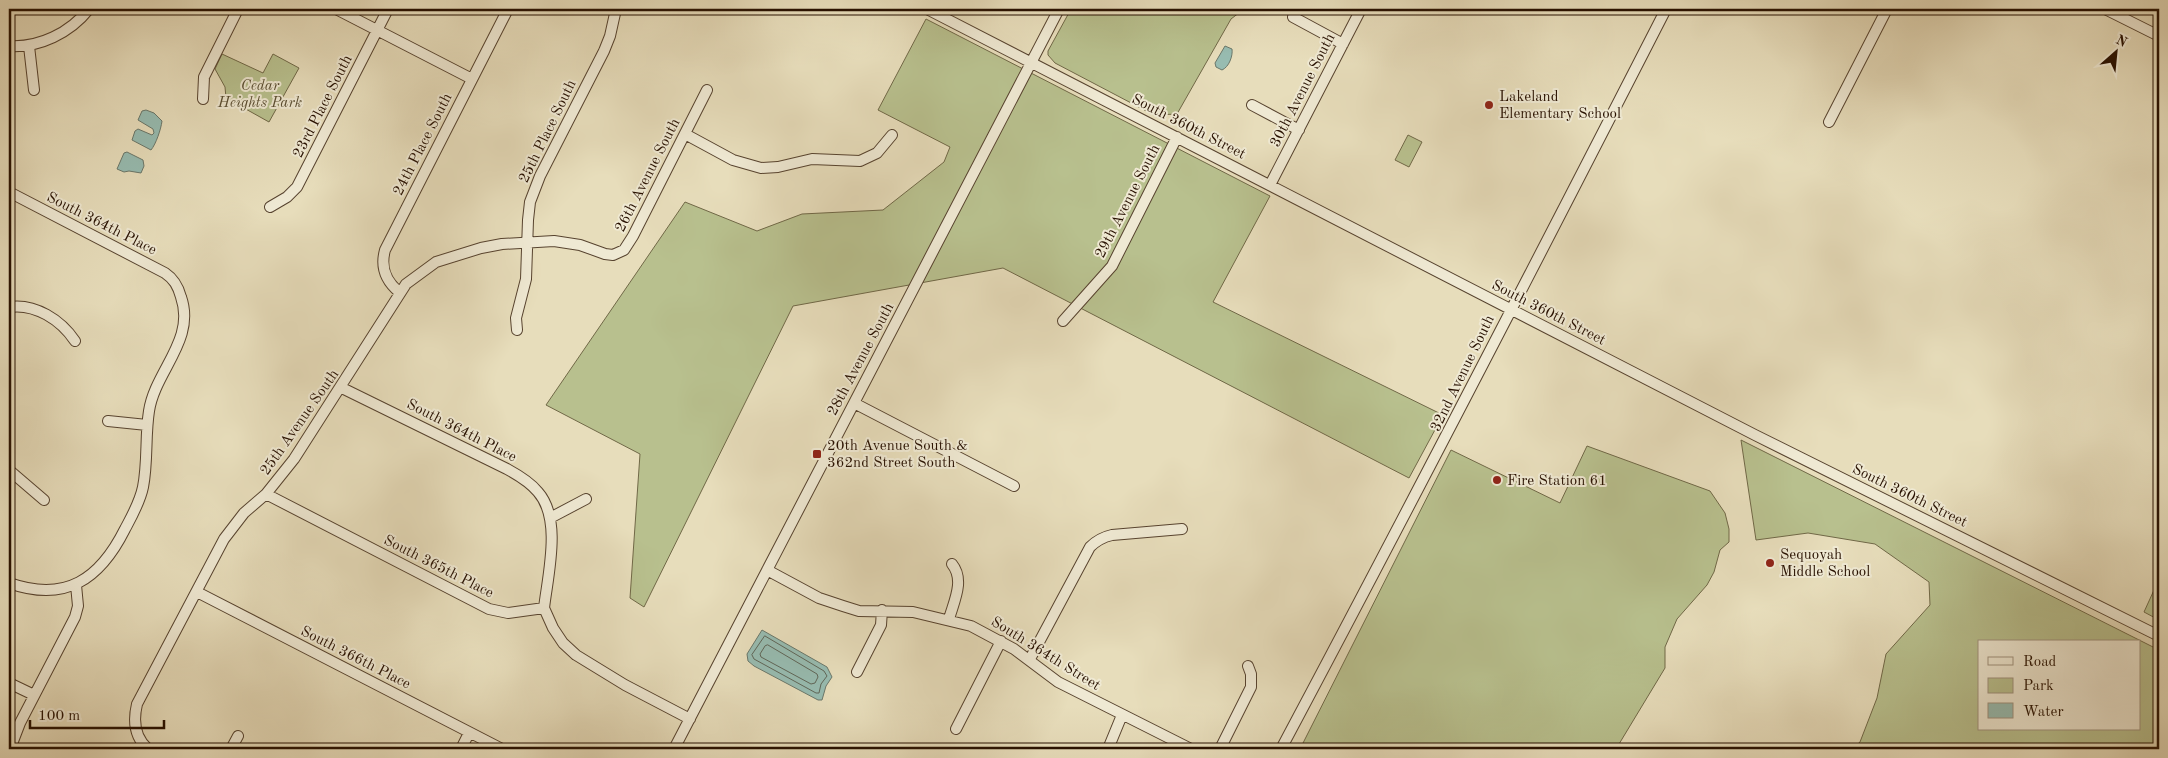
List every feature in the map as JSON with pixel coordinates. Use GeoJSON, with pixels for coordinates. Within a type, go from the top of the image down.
{"type":"FeatureCollection","features":[{"type":"Feature","properties":{"kind":"street"},"geometry":{"type":"LineString","coordinates":[[9,46],[29,46],[56,36],[76,22],[89,9]]}},
{"type":"Feature","properties":{"kind":"street"},"geometry":{"type":"LineString","coordinates":[[204,99],[204,77],[238,9]]}},
{"type":"Feature","properties":{"kind":"street"},"geometry":{"type":"LineString","coordinates":[[336,9],[472,79]]}},
{"type":"Feature","properties":{"kind":"street","name":"23rd Place South"},"geometry":{"type":"LineString","coordinates":[[270,207],[287,197],[297,187],[388,9]]}},
{"type":"Feature","properties":{"kind":"street","name":"24th Place South"},"geometry":{"type":"LineString","coordinates":[[400,292],[386,276],[382,265],[385,250],[508,9]]}},
{"type":"Feature","properties":{"kind":"street","name":"25th Place South"},"geometry":{"type":"LineString","coordinates":[[516,330],[516,318],[526,279],[528,213],[534,191],[604,51],[610,36],[616,9]]}},
{"type":"Feature","properties":{"kind":"street","name":"South 360th Street"},"geometry":{"type":"LineString","coordinates":[[927,9],[1763,439],[2159,636]]}},
{"type":"Feature","properties":{"kind":"street","name":"28th Avenue South"},"geometry":{"type":"LineString","coordinates":[[674,749],[1059,9]]}},
{"type":"Feature","properties":{"kind":"street","name":"30th Avenue South"},"geometry":{"type":"LineString","coordinates":[[1270,185],[1361,9]]}},
{"type":"Feature","properties":{"kind":"street","name":"32nd Avenue South"},"geometry":{"type":"LineString","coordinates":[[1281,749],[1457,417],[1510,309],[1666,9]]}},
{"type":"Feature","properties":{"kind":"street"},"geometry":{"type":"LineString","coordinates":[[1829,122],[1887,9]]}},
{"type":"Feature","properties":{"kind":"street"},"geometry":{"type":"LineString","coordinates":[[2105,9],[2119,12],[2159,36]]}},
{"type":"Feature","properties":{"kind":"street"},"geometry":{"type":"LineString","coordinates":[[1293,17],[1343,44]]}},
{"type":"Feature","properties":{"kind":"street"},"geometry":{"type":"LineString","coordinates":[[29,46],[34,90]]}},
{"type":"Feature","properties":{"kind":"street","name":"26th Avenue South"},"geometry":{"type":"LineString","coordinates":[[600,252],[607,255],[615,254],[628,245],[707,90]]}},
{"type":"Feature","properties":{"kind":"street"},"geometry":{"type":"LineString","coordinates":[[1252,105],[1299,130]]}},
{"type":"Feature","properties":{"kind":"street"},"geometry":{"type":"LineString","coordinates":[[685,134],[741,163],[761,168],[778,167],[812,159],[860,161],[877,153],[892,135]]}},
{"type":"Feature","properties":{"kind":"street","name":"29th Avenue South"},"geometry":{"type":"LineString","coordinates":[[1063,321],[1112,266],[1177,137]]}},
{"type":"Feature","properties":{"kind":"street","name":"South 364th Place"},"geometry":{"type":"LineString","coordinates":[[9,192],[155,267],[169,276],[177,285],[184,308],[183,330],[154,394],[147,425]]}},
{"type":"Feature","properties":{"kind":"street","name":"25th Avenue South"},"geometry":{"type":"LineString","coordinates":[[148,749],[139,738],[134,722],[140,698],[224,539],[235,523],[266,494],[294,459],[342,388],[400,292],[414,276],[444,259],[481,248],[527,242],[561,241],[600,252]]}},
{"type":"Feature","properties":{"kind":"street"},"geometry":{"type":"LineString","coordinates":[[9,307],[25,307],[42,313],[62,326],[75,341]]}},
{"type":"Feature","properties":{"kind":"street","name":"South 364th Place"},"geometry":{"type":"LineString","coordinates":[[342,388],[517,475],[538,492],[547,506],[550,518]]}},
{"type":"Feature","properties":{"kind":"street"},"geometry":{"type":"LineString","coordinates":[[854,403],[1014,486]]}},
{"type":"Feature","properties":{"kind":"street"},"geometry":{"type":"LineString","coordinates":[[9,583],[29,588],[54,589],[76,585],[91,575],[107,560],[135,509],[144,480],[147,425],[108,421]]}},
{"type":"Feature","properties":{"kind":"street"},"geometry":{"type":"LineString","coordinates":[[9,470],[44,500]]}},
{"type":"Feature","properties":{"kind":"street","name":"South 365th Place"},"geometry":{"type":"LineString","coordinates":[[266,494],[489,608],[508,613],[544,608]]}},
{"type":"Feature","properties":{"kind":"street"},"geometry":{"type":"LineString","coordinates":[[586,499],[550,518],[551,544],[544,608],[553,628],[563,643],[576,655],[625,685],[690,719]]}},
{"type":"Feature","properties":{"kind":"street"},"geometry":{"type":"LineString","coordinates":[[1030,659],[1090,547],[1094,543],[1112,535],[1182,528]]}},
{"type":"Feature","properties":{"kind":"street"},"geometry":{"type":"LineString","coordinates":[[949,619],[959,580],[957,570],[952,564]]}},
{"type":"Feature","properties":{"kind":"street","name":"South 364th Street"},"geometry":{"type":"LineString","coordinates":[[767,570],[831,603],[859,611],[913,612],[949,619],[971,626],[1002,641],[1030,659],[1058,682],[1190,749]]}},
{"type":"Feature","properties":{"kind":"street"},"geometry":{"type":"LineString","coordinates":[[10,749],[16,731],[75,617],[78,606],[76,585]]}},
{"type":"Feature","properties":{"kind":"street","name":"South 366th Place"},"geometry":{"type":"LineString","coordinates":[[197,592],[502,749]]}},
{"type":"Feature","properties":{"kind":"street"},"geometry":{"type":"LineString","coordinates":[[857,672],[881,625],[882,610]]}},
{"type":"Feature","properties":{"kind":"street"},"geometry":{"type":"LineString","coordinates":[[956,730],[1002,641]]}},
{"type":"Feature","properties":{"kind":"street"},"geometry":{"type":"LineString","coordinates":[[1220,749],[1251,687],[1251,674],[1248,666]]}},
{"type":"Feature","properties":{"kind":"street"},"geometry":{"type":"LineString","coordinates":[[9,683],[34,695]]}},
{"type":"Feature","properties":{"kind":"street"},"geometry":{"type":"LineString","coordinates":[[1108,749],[1122,715]]}},
{"type":"Feature","properties":{"kind":"street"},"geometry":{"type":"LineString","coordinates":[[461,749],[469,733]]}},
{"type":"Feature","properties":{"kind":"street"},"geometry":{"type":"LineString","coordinates":[[231,749],[238,736]]}},
{"type":"Feature","properties":{"kind":"green space"},"geometry":{"type":"Polygon","coordinates":[[[1071,9],[1244,9],[1231,19],[1177,114],[1154,115],[1055,63],[1048,55],[1048,51],[1071,9]]]}},
{"type":"Feature","properties":{"kind":"green space"},"geometry":{"type":"Polygon","coordinates":[[[926,19],[1270,196],[1213,302],[1443,415],[1409,478],[1003,268],[793,306],[644,607],[630,598],[640,454],[546,405],[685,202],[757,231],[802,214],[883,210],[944,162],[950,147],[878,110],[926,19]]]}},
{"type":"Feature","properties":{"kind":"green space","name":"Cedar Heights Park"},"geometry":{"type":"Polygon","coordinates":[[[222,54],[263,73],[273,54],[299,68],[269,122],[226,98],[225,87],[215,69],[222,54]]]}},
{"type":"Feature","properties":{"kind":"green space"},"geometry":{"type":"Polygon","coordinates":[[[1408,135],[1422,142],[1409,167],[1395,160],[1408,135]]]}},
{"type":"Feature","properties":{"kind":"green space"},"geometry":{"type":"Polygon","coordinates":[[[1741,440],[2139,640],[1978,640],[1978,730],[2140,730],[2140,640],[2159,650],[2159,749],[1852,749],[1860,742],[1877,698],[1886,654],[1930,605],[1929,582],[1875,544],[1808,533],[1756,540],[1741,440]]]}},
{"type":"Feature","properties":{"kind":"green space"},"geometry":{"type":"Polygon","coordinates":[[[1587,446],[1710,491],[1725,513],[1729,529],[1729,542],[1720,550],[1714,572],[1707,585],[1677,619],[1665,647],[1665,668],[1616,749],[1300,749],[1451,450],[1560,503],[1587,446]]]}},
{"type":"Feature","properties":{"kind":"green space"},"geometry":{"type":"Polygon","coordinates":[[[2159,579],[2159,620],[2144,612],[2159,579]]]}},
{"type":"Feature","properties":{"kind":"water"},"geometry":{"type":"Polygon","coordinates":[[[1225,46],[1232,49],[1232,55],[1229,64],[1222,70],[1216,67],[1215,63],[1225,46]]]}},
{"type":"Feature","properties":{"kind":"water"},"geometry":{"type":"Polygon","coordinates":[[[146,110],[154,113],[162,121],[155,144],[151,150],[132,140],[135,131],[138,129],[152,135],[154,133],[153,129],[138,120],[142,111],[146,110]]]}},
{"type":"Feature","properties":{"kind":"water"},"geometry":{"type":"Polygon","coordinates":[[[127,152],[143,160],[144,166],[141,173],[124,172],[117,169],[124,153],[127,152]]]}},
{"type":"Feature","properties":{"kind":"water"},"geometry":{"type":"Polygon","coordinates":[[[762,630],[827,667],[832,677],[826,686],[822,700],[818,700],[748,661],[747,654],[762,630]]]}},
{"type":"Feature","properties":{"kind":"place","name":"Lakeland Elementary School"},"geometry":{"type":"Point","coordinates":[1489,105]}},
{"type":"Feature","properties":{"kind":"place","name":"20th Avenue South & 362nd Street South"},"geometry":{"type":"Point","coordinates":[817,454]}},
{"type":"Feature","properties":{"kind":"place","name":"Fire Station 61"},"geometry":{"type":"Point","coordinates":[1497,480]}},
{"type":"Feature","properties":{"kind":"place","name":"Sequoyah Middle School"},"geometry":{"type":"Point","coordinates":[1770,563]}}]}
